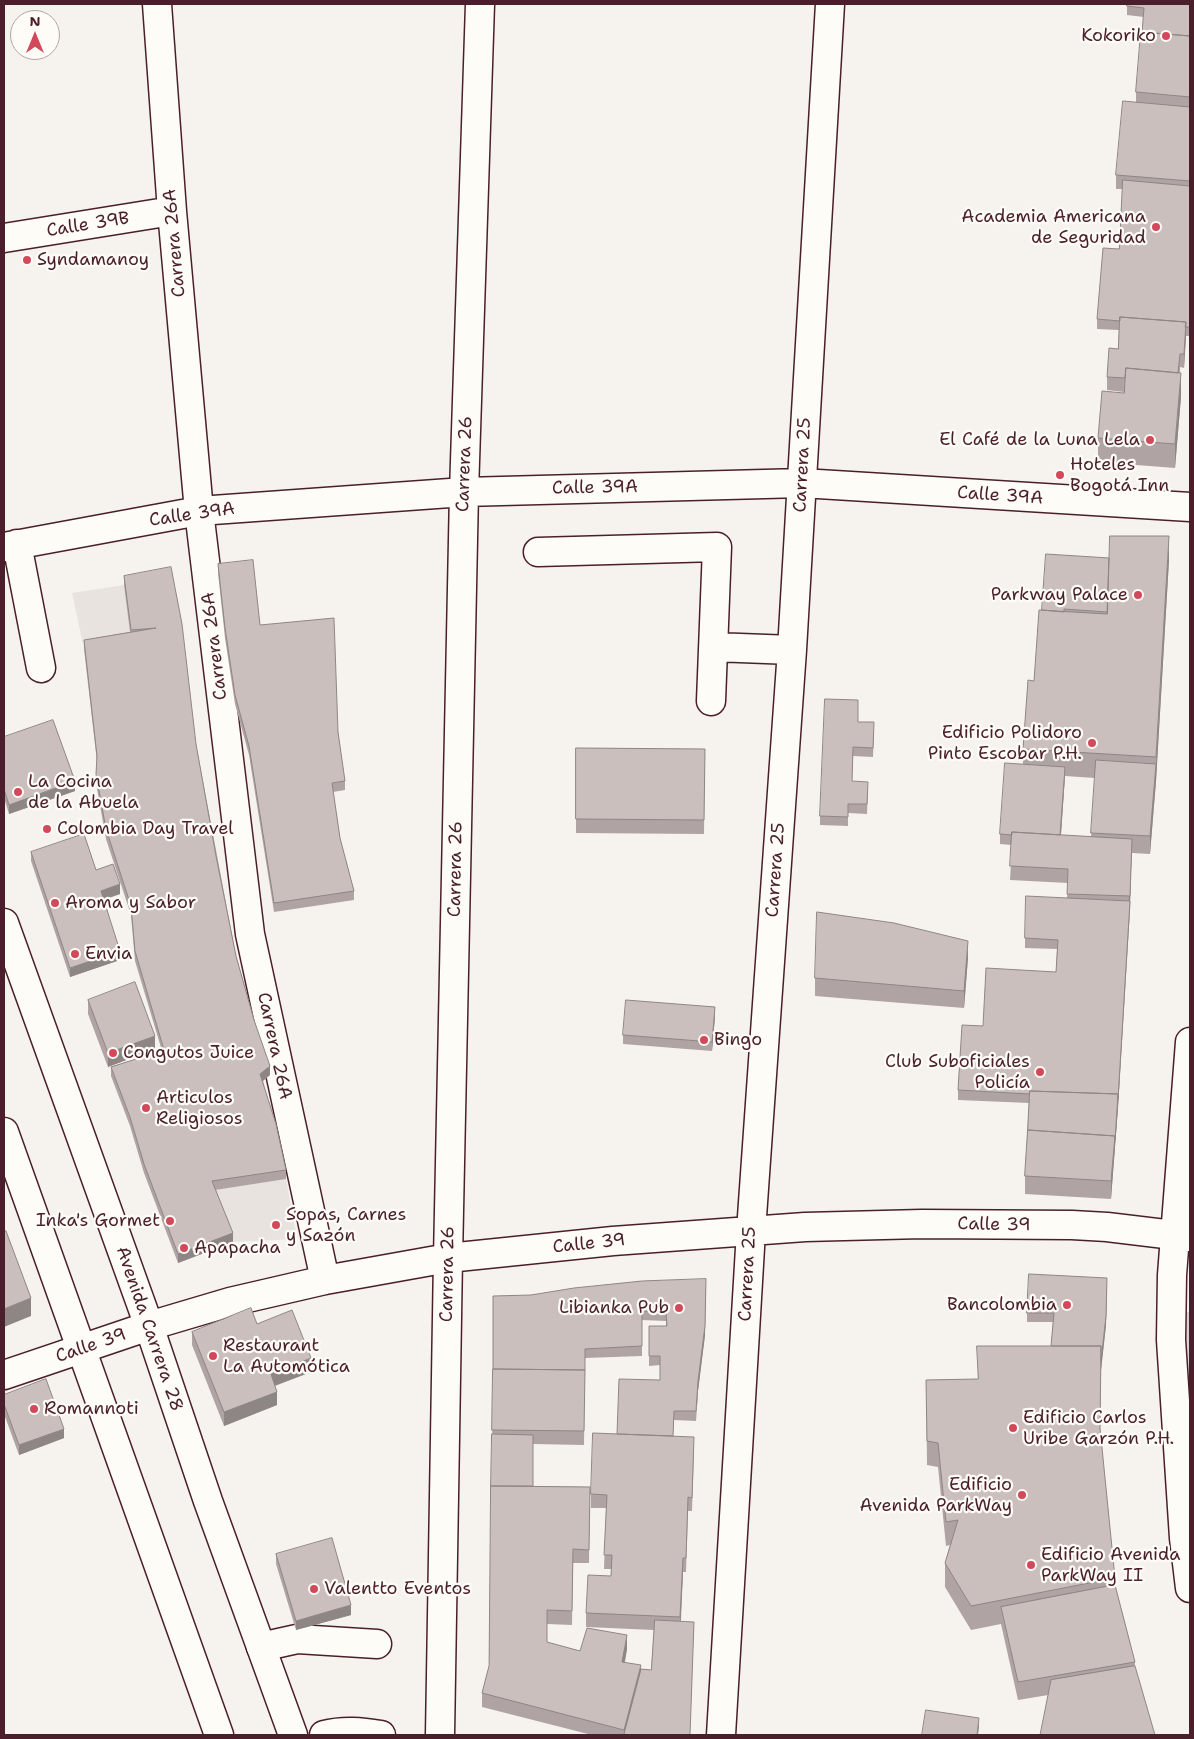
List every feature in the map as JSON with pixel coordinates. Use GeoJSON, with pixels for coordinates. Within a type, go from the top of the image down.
{"type":"FeatureCollection","features":[{"type":"Feature","properties":{"kind":"street","name":"Carrera 26A"},"geometry":{"type":"LineString","coordinates":[[157,4],[172,211],[199,511],[250,934],[325,1280]]}},
{"type":"Feature","properties":{"kind":"street","name":"Carrera 26"},"geometry":{"type":"LineString","coordinates":[[440,1735],[464,492],[480,4]]}},
{"type":"Feature","properties":{"kind":"street","name":"Carrera 25"},"geometry":{"type":"LineString","coordinates":[[721,1735],[750,1231],[792,650],[830,4]]}},
{"type":"Feature","properties":{"kind":"street","name":"Calle 39B"},"geometry":{"type":"LineString","coordinates":[[4,238],[172,211]]}},
{"type":"Feature","properties":{"kind":"street","name":"Calle 39A"},"geometry":{"type":"LineString","coordinates":[[10,546],[199,511],[464,492],[802,483],[1190,507]]}},
{"type":"Feature","properties":{"kind":"street"},"geometry":{"type":"LineString","coordinates":[[10,546],[41,668]]}},
{"type":"Feature","properties":{"kind":"street"},"geometry":{"type":"LineString","coordinates":[[538,552],[717,547],[711,701]]}},
{"type":"Feature","properties":{"kind":"street"},"geometry":{"type":"LineString","coordinates":[[714,647],[792,650]]}},
{"type":"Feature","properties":{"kind":"street","name":"Avenida Carrera 28"},"geometry":{"type":"LineString","coordinates":[[4,923],[149,1326],[208,1501],[293,1735]]}},
{"type":"Feature","properties":{"kind":"street"},"geometry":{"type":"LineString","coordinates":[[1190,1042],[1183,1236],[1172,1275],[1171,1340],[1184,1538],[1190,1588]]}},
{"type":"Feature","properties":{"kind":"street"},"geometry":{"type":"LineString","coordinates":[[4,1132],[219,1735]]}},
{"type":"Feature","properties":{"kind":"street","name":"Calle 39"},"geometry":{"type":"LineString","coordinates":[[4,1375],[149,1326],[230,1302],[325,1280],[448,1258],[613,1241],[805,1227],[922,1224],[1034,1225],[1107,1227],[1183,1236]]}},
{"type":"Feature","properties":{"kind":"street"},"geometry":{"type":"LineString","coordinates":[[261,1647],[297,1638],[377,1644]]}},
{"type":"Feature","properties":{"kind":"street"},"geometry":{"type":"LineString","coordinates":[[324,1735],[336,1732],[382,1735]]}},
{"type":"Feature","properties":{"kind":"shaded area"},"geometry":{"type":"Polygon","coordinates":[[[124,585],[131,639],[84,649],[72,593],[124,585]]]}},
{"type":"Feature","properties":{"kind":"shaded area"},"geometry":{"type":"Polygon","coordinates":[[[286,1179],[297,1239],[233,1242],[212,1190],[286,1179]]]}},
{"type":"Feature","properties":{"kind":"shaded area"},"geometry":{"type":"Polygon","coordinates":[[[1184,1312],[1190,1312],[1190,1408],[1184,1312]]]}},
{"type":"Feature","properties":{"kind":"building"},"geometry":{"type":"Polygon","coordinates":[[[1127,4],[1190,4],[1190,36],[1142,32],[1144,8],[1127,6],[1127,4]]]}},
{"type":"Feature","properties":{"kind":"building"},"geometry":{"type":"Polygon","coordinates":[[[1141,32],[1190,36],[1190,97],[1136,92],[1141,32]]]}},
{"type":"Feature","properties":{"kind":"building"},"geometry":{"type":"Polygon","coordinates":[[[1123,101],[1190,107],[1190,181],[1116,175],[1123,101]]]}},
{"type":"Feature","properties":{"kind":"building"},"geometry":{"type":"Polygon","coordinates":[[[1123,180],[1190,186],[1190,327],[1185,327],[1186,322],[1120,317],[1120,321],[1097,319],[1103,248],[1119,249],[1123,180]]]}},
{"type":"Feature","properties":{"kind":"building"},"geometry":{"type":"Polygon","coordinates":[[[1120,317],[1186,322],[1184,354],[1180,354],[1178,373],[1126,368],[1125,378],[1107,377],[1109,348],[1118,349],[1120,317]]]}},
{"type":"Feature","properties":{"kind":"building"},"geometry":{"type":"Polygon","coordinates":[[[1126,368],[1181,373],[1175,444],[1098,438],[1102,391],[1124,393],[1126,368]]]}},
{"type":"Feature","properties":{"kind":"building"},"geometry":{"type":"Polygon","coordinates":[[[1110,536],[1169,536],[1156,757],[1023,749],[1028,680],[1034,681],[1039,610],[1107,614],[1110,536]]]}},
{"type":"Feature","properties":{"kind":"building"},"geometry":{"type":"Polygon","coordinates":[[[1046,554],[1109,558],[1107,612],[1064,609],[1064,612],[1042,610],[1046,554]]]}},
{"type":"Feature","properties":{"kind":"building"},"geometry":{"type":"Polygon","coordinates":[[[253,560],[260,625],[334,618],[338,732],[345,781],[332,783],[340,838],[354,891],[274,903],[249,746],[235,695],[218,564],[253,560]]]}},
{"type":"Feature","properties":{"kind":"building"},"geometry":{"type":"Polygon","coordinates":[[[171,567],[182,624],[196,744],[216,856],[236,956],[254,1020],[270,1066],[260,1074],[276,1124],[286,1170],[212,1181],[233,1233],[178,1254],[144,1164],[130,1117],[111,1067],[164,1050],[135,951],[131,906],[106,829],[96,774],[97,756],[84,640],[156,628],[131,630],[124,576],[171,567]]]}},
{"type":"Feature","properties":{"kind":"building"},"geometry":{"type":"Polygon","coordinates":[[[825,699],[858,700],[858,722],[874,722],[873,748],[853,747],[852,781],[868,782],[867,804],[848,804],[848,817],[820,816],[825,699]]]}},
{"type":"Feature","properties":{"kind":"building"},"geometry":{"type":"Polygon","coordinates":[[[53,720],[75,781],[9,805],[4,789],[4,737],[53,720]]]}},
{"type":"Feature","properties":{"kind":"building"},"geometry":{"type":"Polygon","coordinates":[[[576,748],[705,749],[704,820],[576,819],[576,748]]]}},
{"type":"Feature","properties":{"kind":"building"},"geometry":{"type":"Polygon","coordinates":[[[1096,760],[1156,764],[1150,836],[1091,833],[1096,760]]]}},
{"type":"Feature","properties":{"kind":"building"},"geometry":{"type":"Polygon","coordinates":[[[1005,763],[1065,767],[1060,835],[1012,832],[1012,835],[1000,834],[1005,763]]]}},
{"type":"Feature","properties":{"kind":"building"},"geometry":{"type":"Polygon","coordinates":[[[1012,832],[1132,839],[1130,896],[1067,894],[1068,869],[1010,866],[1012,832]]]}},
{"type":"Feature","properties":{"kind":"building"},"geometry":{"type":"Polygon","coordinates":[[[84,834],[96,870],[113,864],[120,884],[101,891],[120,951],[70,968],[31,852],[84,834]]]}},
{"type":"Feature","properties":{"kind":"building"},"geometry":{"type":"Polygon","coordinates":[[[1026,896],[1130,901],[1118,1099],[1118,1094],[1030,1091],[1029,1094],[958,1090],[962,1025],[983,1026],[986,968],[1056,972],[1058,940],[1025,938],[1026,896]]]}},
{"type":"Feature","properties":{"kind":"building"},"geometry":{"type":"Polygon","coordinates":[[[817,912],[894,923],[968,941],[964,991],[815,978],[817,912]]]}},
{"type":"Feature","properties":{"kind":"building"},"geometry":{"type":"Polygon","coordinates":[[[135,982],[155,1036],[108,1053],[88,1000],[135,982]]]}},
{"type":"Feature","properties":{"kind":"building"},"geometry":{"type":"Polygon","coordinates":[[[626,1000],[715,1007],[712,1042],[623,1035],[626,1000]]]}},
{"type":"Feature","properties":{"kind":"building"},"geometry":{"type":"Polygon","coordinates":[[[1030,1091],[1118,1094],[1115,1140],[1115,1136],[1028,1130],[1030,1091]]]}},
{"type":"Feature","properties":{"kind":"building"},"geometry":{"type":"Polygon","coordinates":[[[1028,1130],[1115,1136],[1111,1181],[1025,1176],[1028,1130]]]}},
{"type":"Feature","properties":{"kind":"building"},"geometry":{"type":"Polygon","coordinates":[[[6,1231],[31,1298],[4,1309],[4,1232],[6,1231]]]}},
{"type":"Feature","properties":{"kind":"building"},"geometry":{"type":"Polygon","coordinates":[[[1029,1274],[1107,1278],[1106,1316],[1101,1361],[1101,1346],[1051,1346],[1054,1313],[1027,1313],[1029,1274]]]}},
{"type":"Feature","properties":{"kind":"building"},"geometry":{"type":"Polygon","coordinates":[[[706,1279],[705,1326],[696,1411],[674,1411],[673,1436],[617,1434],[619,1379],[660,1380],[660,1356],[649,1356],[649,1326],[667,1326],[666,1312],[642,1311],[642,1346],[585,1349],[585,1370],[493,1369],[493,1296],[531,1295],[574,1288],[642,1281],[706,1279]]]}},
{"type":"Feature","properties":{"kind":"building"},"geometry":{"type":"Polygon","coordinates":[[[251,1308],[257,1324],[292,1310],[311,1358],[271,1374],[277,1392],[224,1412],[192,1332],[251,1308]]]}},
{"type":"Feature","properties":{"kind":"building"},"geometry":{"type":"Polygon","coordinates":[[[977,1346],[1101,1346],[1100,1428],[1115,1578],[971,1606],[945,1563],[958,1520],[946,1522],[938,1443],[927,1441],[926,1380],[978,1379],[977,1346]]]}},
{"type":"Feature","properties":{"kind":"building"},"geometry":{"type":"Polygon","coordinates":[[[493,1369],[585,1370],[584,1431],[492,1430],[493,1369]]]}},
{"type":"Feature","properties":{"kind":"building"},"geometry":{"type":"Polygon","coordinates":[[[46,1379],[64,1429],[19,1445],[4,1404],[4,1395],[46,1379]]]}},
{"type":"Feature","properties":{"kind":"building"},"geometry":{"type":"Polygon","coordinates":[[[593,1433],[694,1437],[692,1498],[688,1497],[686,1558],[683,1558],[680,1617],[586,1613],[588,1575],[611,1576],[612,1555],[604,1555],[607,1495],[591,1494],[593,1433]]]}},
{"type":"Feature","properties":{"kind":"building"},"geometry":{"type":"Polygon","coordinates":[[[492,1434],[533,1435],[533,1486],[491,1486],[492,1434]]]}},
{"type":"Feature","properties":{"kind":"building"},"geometry":{"type":"Polygon","coordinates":[[[491,1486],[590,1487],[589,1550],[573,1549],[572,1611],[547,1610],[547,1642],[580,1651],[587,1628],[627,1635],[622,1662],[641,1665],[624,1730],[482,1693],[489,1666],[491,1486]]]}},
{"type":"Feature","properties":{"kind":"building","name":"Valentto Eventos"},"geometry":{"type":"Polygon","coordinates":[[[332,1538],[351,1605],[296,1621],[276,1554],[332,1538]]]}},
{"type":"Feature","properties":{"kind":"building"},"geometry":{"type":"Polygon","coordinates":[[[1115,1585],[1135,1662],[1018,1682],[1001,1607],[1115,1585]]]}},
{"type":"Feature","properties":{"kind":"building"},"geometry":{"type":"Polygon","coordinates":[[[655,1620],[694,1622],[690,1735],[624,1734],[641,1669],[651,1670],[655,1620]]]}},
{"type":"Feature","properties":{"kind":"building"},"geometry":{"type":"Polygon","coordinates":[[[1135,1666],[1155,1735],[1040,1735],[1051,1680],[1135,1666]]]}},
{"type":"Feature","properties":{"kind":"building"},"geometry":{"type":"Polygon","coordinates":[[[926,1710],[979,1718],[977,1735],[922,1735],[926,1710]]]}},
{"type":"Feature","properties":{"kind":"place","name":"Kokoriko"},"geometry":{"type":"Point","coordinates":[1166,36]}},
{"type":"Feature","properties":{"kind":"place","name":"Academia Americana de Seguridad"},"geometry":{"type":"Point","coordinates":[1156,227]}},
{"type":"Feature","properties":{"kind":"place","name":"Syndamanoy"},"geometry":{"type":"Point","coordinates":[27,260]}},
{"type":"Feature","properties":{"kind":"place","name":"El Café de la Luna Lela"},"geometry":{"type":"Point","coordinates":[1150,440]}},
{"type":"Feature","properties":{"kind":"place","name":"Hoteles Bogotá Inn"},"geometry":{"type":"Point","coordinates":[1060,475]}},
{"type":"Feature","properties":{"kind":"place","name":"Parkway Palace"},"geometry":{"type":"Point","coordinates":[1138,595]}},
{"type":"Feature","properties":{"kind":"place","name":"Edificio Polidoro Pinto Escobar P.H."},"geometry":{"type":"Point","coordinates":[1092,743]}},
{"type":"Feature","properties":{"kind":"place","name":"La Cocina de la Abuela"},"geometry":{"type":"Point","coordinates":[18,792]}},
{"type":"Feature","properties":{"kind":"place","name":"Colombia Day Travel"},"geometry":{"type":"Point","coordinates":[47,829]}},
{"type":"Feature","properties":{"kind":"place","name":"Aroma y Sabor"},"geometry":{"type":"Point","coordinates":[55,903]}},
{"type":"Feature","properties":{"kind":"place","name":"Envia"},"geometry":{"type":"Point","coordinates":[75,954]}},
{"type":"Feature","properties":{"kind":"place","name":"Bingo"},"geometry":{"type":"Point","coordinates":[704,1040]}},
{"type":"Feature","properties":{"kind":"place","name":"Congutos Juice"},"geometry":{"type":"Point","coordinates":[113,1053]}},
{"type":"Feature","properties":{"kind":"place","name":"Club Suboficiales Policía"},"geometry":{"type":"Point","coordinates":[1040,1072]}},
{"type":"Feature","properties":{"kind":"place","name":"Articulos Religiosos"},"geometry":{"type":"Point","coordinates":[146,1108]}},
{"type":"Feature","properties":{"kind":"place","name":"Inka's Gormet"},"geometry":{"type":"Point","coordinates":[170,1221]}},
{"type":"Feature","properties":{"kind":"place","name":"Sopas, Carnes y Sazón"},"geometry":{"type":"Point","coordinates":[276,1225]}},
{"type":"Feature","properties":{"kind":"place","name":"Apapacha"},"geometry":{"type":"Point","coordinates":[184,1248]}},
{"type":"Feature","properties":{"kind":"place","name":"Bancolombia"},"geometry":{"type":"Point","coordinates":[1067,1305]}},
{"type":"Feature","properties":{"kind":"place","name":"Libianka Pub"},"geometry":{"type":"Point","coordinates":[679,1308]}},
{"type":"Feature","properties":{"kind":"place","name":"Restaurant La Automótica"},"geometry":{"type":"Point","coordinates":[213,1356]}},
{"type":"Feature","properties":{"kind":"place","name":"Romannoti"},"geometry":{"type":"Point","coordinates":[34,1409]}},
{"type":"Feature","properties":{"kind":"place","name":"Edificio Carlos Uribe Garzón P.H."},"geometry":{"type":"Point","coordinates":[1013,1428]}},
{"type":"Feature","properties":{"kind":"place","name":"Edificio Avenida ParkWay"},"geometry":{"type":"Point","coordinates":[1022,1495]}},
{"type":"Feature","properties":{"kind":"place","name":"Edificio Avenida ParkWay II"},"geometry":{"type":"Point","coordinates":[1031,1565]}},
{"type":"Feature","properties":{"kind":"place","name":"Valentto Eventos"},"geometry":{"type":"Point","coordinates":[314,1589]}}]}
